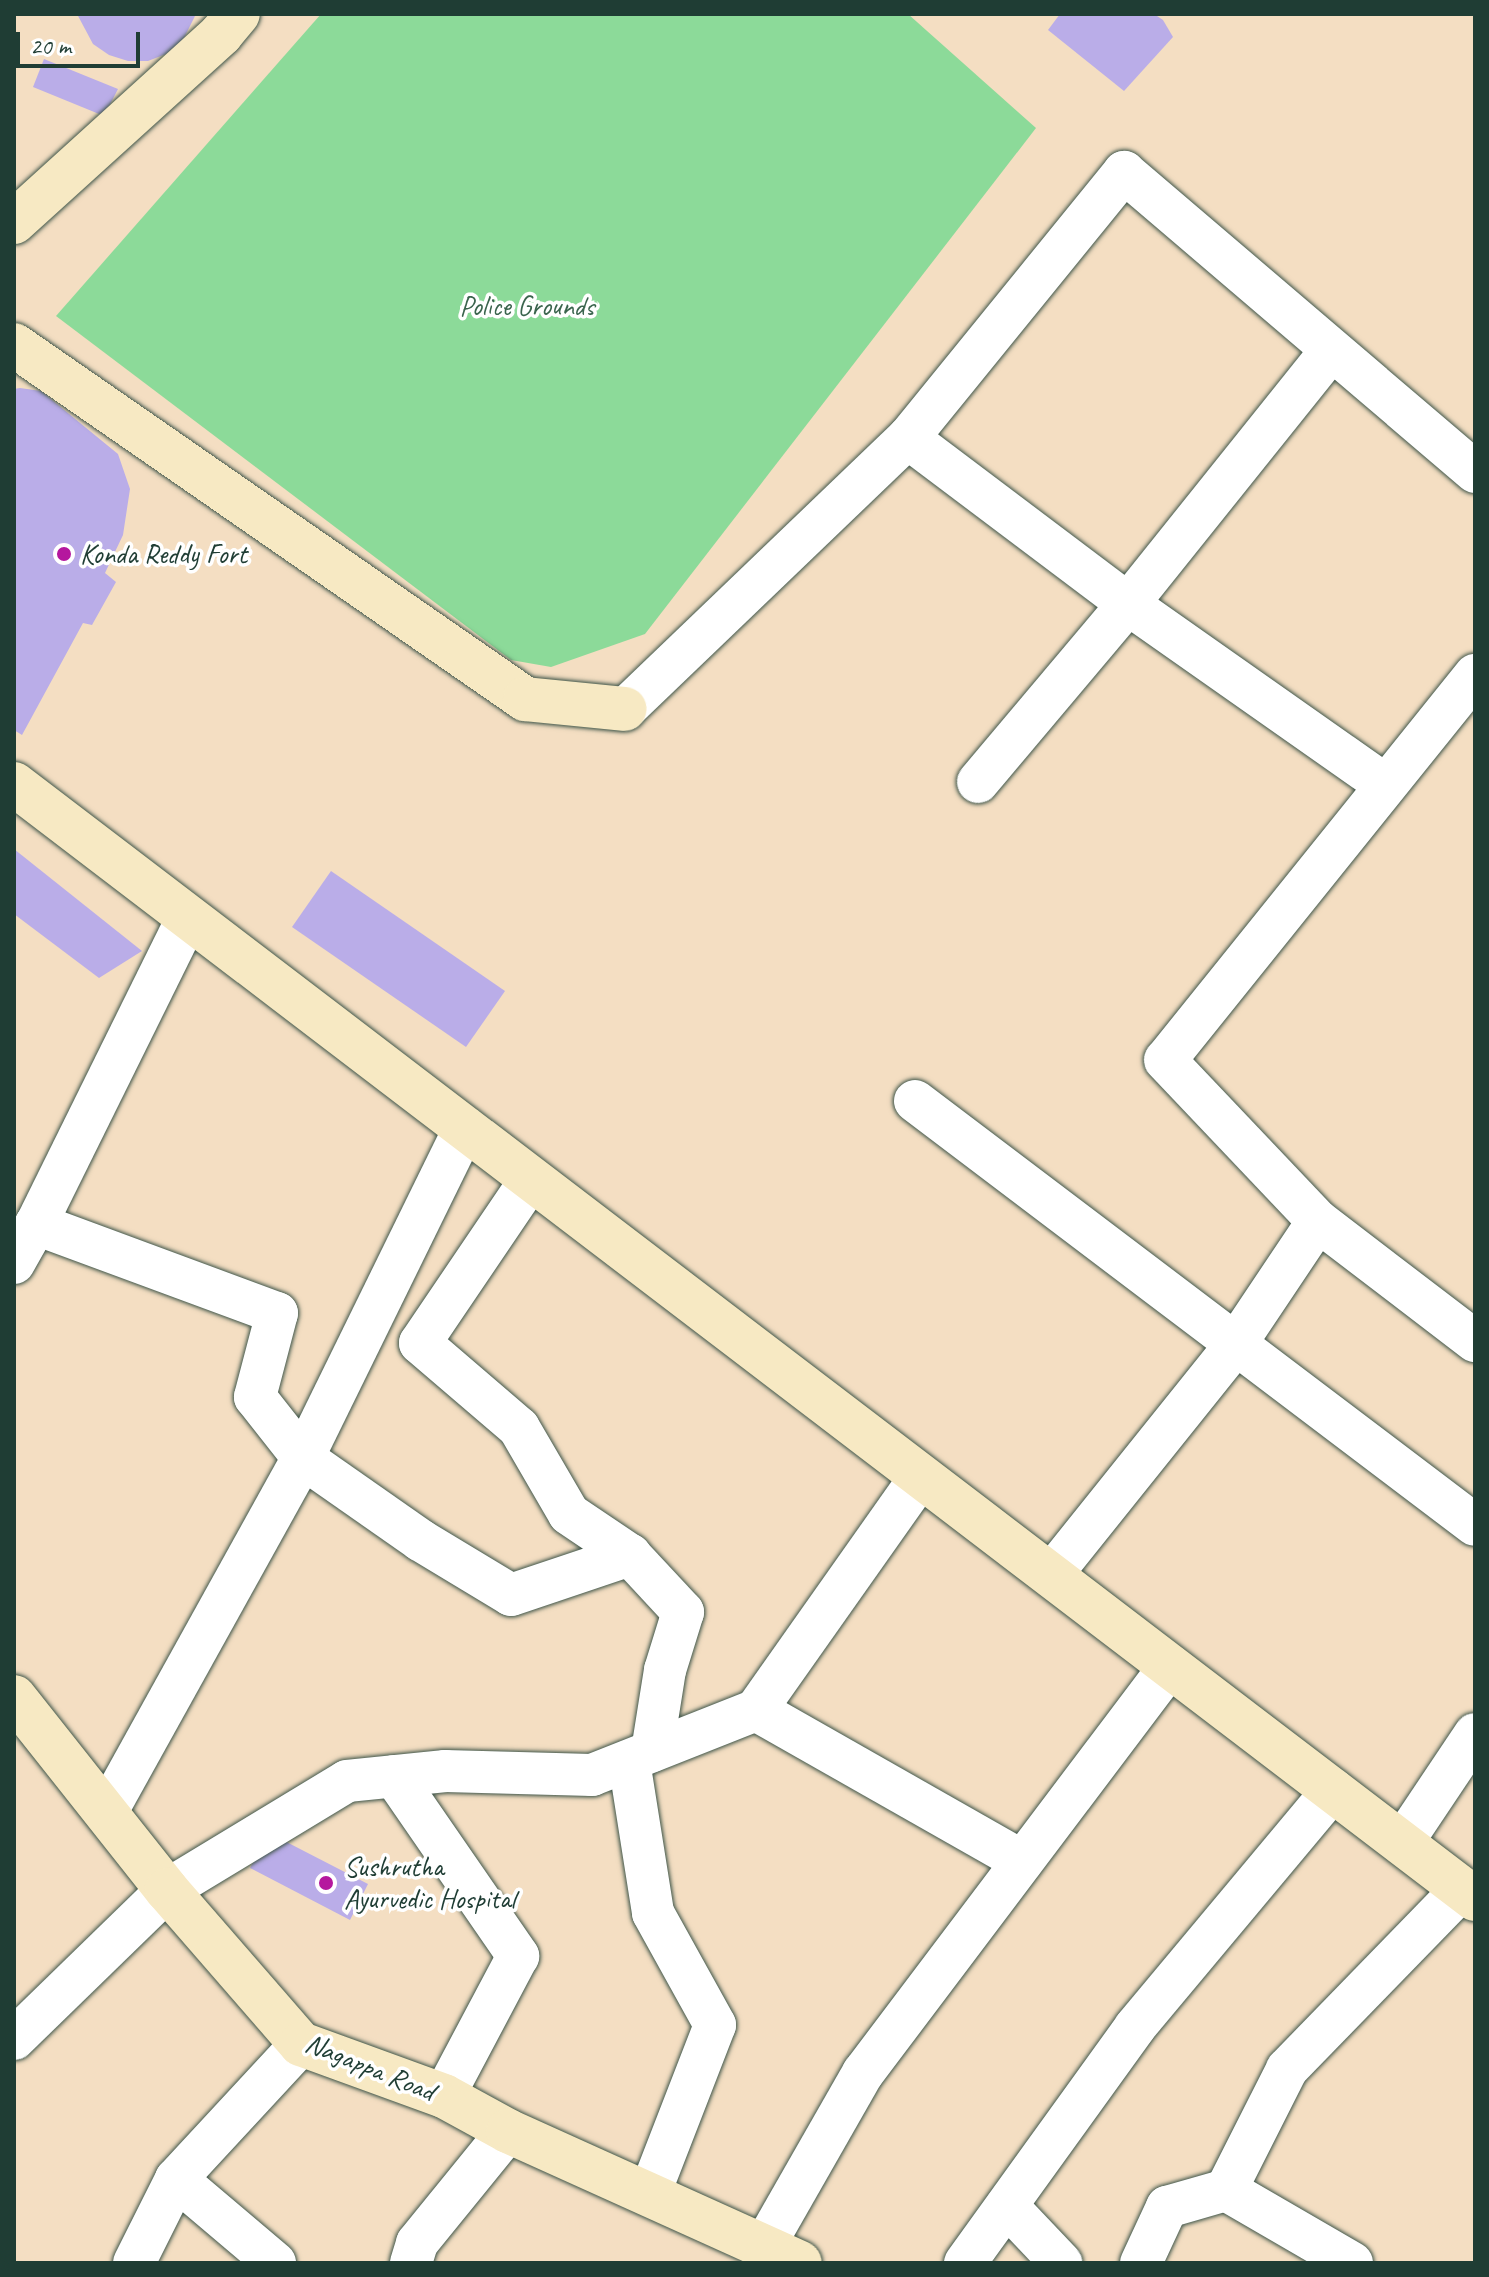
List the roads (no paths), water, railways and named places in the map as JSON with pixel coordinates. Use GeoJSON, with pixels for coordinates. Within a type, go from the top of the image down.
{"type":"FeatureCollection","features":[{"type":"Feature","properties":{"kind":"street"},"geometry":{"type":"LineString","coordinates":[[14,222],[221,34],[238,14]]}},
{"type":"Feature","properties":{"kind":"street"},"geometry":{"type":"LineString","coordinates":[[14,345],[525,699],[625,709],[908,438],[1124,172],[1475,472]]}},
{"type":"Feature","properties":{"kind":"street"},"geometry":{"type":"LineString","coordinates":[[978,782],[1128,604],[1331,351]]}},
{"type":"Feature","properties":{"kind":"street"},"geometry":{"type":"LineString","coordinates":[[908,438],[1128,604],[1386,785]]}},
{"type":"Feature","properties":{"kind":"street"},"geometry":{"type":"LineString","coordinates":[[1475,675],[1165,1060],[1318,1221],[1475,1341]]}},
{"type":"Feature","properties":{"kind":"street"},"geometry":{"type":"LineString","coordinates":[[14,784],[1469,1894],[1287,2069],[1226,2190]]}},
{"type":"Feature","properties":{"kind":"street"},"geometry":{"type":"LineString","coordinates":[[14,1263],[188,917]]}},
{"type":"Feature","properties":{"kind":"street"},"geometry":{"type":"LineString","coordinates":[[915,1101],[1475,1525]]}},
{"type":"Feature","properties":{"kind":"street"},"geometry":{"type":"LineString","coordinates":[[106,1813],[303,1458],[465,1128]]}},
{"type":"Feature","properties":{"kind":"street"},"geometry":{"type":"LineString","coordinates":[[531,1179],[420,1343],[519,1428],[569,1514],[630,1555],[683,1612],[641,1756],[653,1913],[715,2025],[649,2195]]}},
{"type":"Feature","properties":{"kind":"street"},"geometry":{"type":"LineString","coordinates":[[1051,1575],[1235,1345],[1318,1221]]}},
{"type":"Feature","properties":{"kind":"street"},"geometry":{"type":"LineString","coordinates":[[36,1224],[277,1313],[255,1397],[303,1458],[420,1540],[511,1595],[630,1555]]}},
{"type":"Feature","properties":{"kind":"street"},"geometry":{"type":"LineString","coordinates":[[14,2039],[167,1890],[347,1781],[445,1771],[592,1775],[756,1710],[921,1476]]}},
{"type":"Feature","properties":{"kind":"street"},"geometry":{"type":"LineString","coordinates":[[782,2256],[863,2073],[1170,1666]]}},
{"type":"Feature","properties":{"kind":"street","name":"Nagappa Road"},"geometry":{"type":"LineString","coordinates":[[14,1697],[167,1890],[301,2044],[444,2096],[508,2131],[782,2256]]}},
{"type":"Feature","properties":{"kind":"street"},"geometry":{"type":"LineString","coordinates":[[756,1710],[1022,1861]]}},
{"type":"Feature","properties":{"kind":"street"},"geometry":{"type":"LineString","coordinates":[[1402,1843],[1475,1734]]}},
{"type":"Feature","properties":{"kind":"street"},"geometry":{"type":"LineString","coordinates":[[394,1776],[518,1956],[444,2096]]}},
{"type":"Feature","properties":{"kind":"street"},"geometry":{"type":"LineString","coordinates":[[965,2263],[1135,2027],[1333,1790]]}},
{"type":"Feature","properties":{"kind":"street"},"geometry":{"type":"LineString","coordinates":[[134,2263],[176,2179],[301,2044]]}},
{"type":"Feature","properties":{"kind":"street"},"geometry":{"type":"LineString","coordinates":[[411,2263],[417,2243],[508,2131]]}},
{"type":"Feature","properties":{"kind":"street"},"geometry":{"type":"LineString","coordinates":[[176,2179],[275,2263]]}},
{"type":"Feature","properties":{"kind":"street"},"geometry":{"type":"LineString","coordinates":[[1141,2263],[1167,2207],[1226,2190],[1345,2261]]}},
{"type":"Feature","properties":{"kind":"street"},"geometry":{"type":"LineString","coordinates":[[1007,2206],[1061,2263]]}},
{"type":"Feature","properties":{"kind":"place","name":"Konda Reddy Fort"},"geometry":{"type":"Point","coordinates":[64,554]}},
{"type":"Feature","properties":{"kind":"place","name":"Sushrutha Ayurvedic Hospital"},"geometry":{"type":"Point","coordinates":[326,1883]}},
{"type":"Feature","properties":{"kind":"park label","name":"Police Grounds"},"geometry":{"type":"Point","coordinates":[527,306]}}]}
